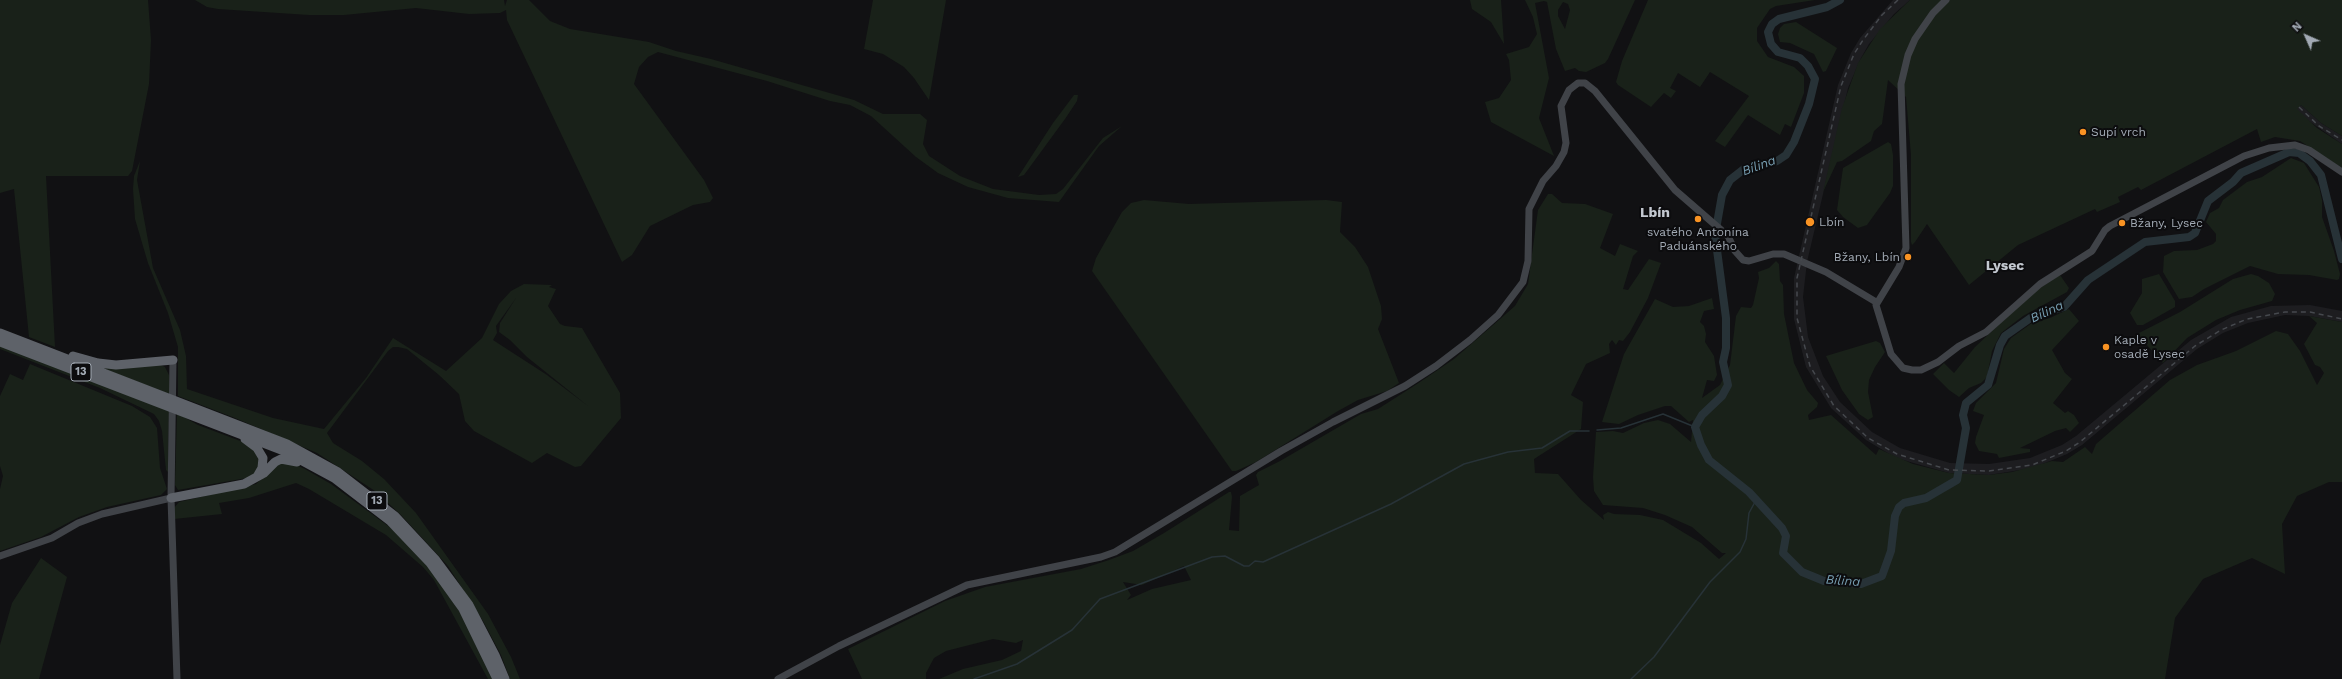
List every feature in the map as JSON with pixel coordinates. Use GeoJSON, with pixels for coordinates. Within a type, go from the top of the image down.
{"type":"FeatureCollection","features":[{"type":"Feature","properties":{"kind":"highway","name":"13"},"geometry":{"type":"LineString","coordinates":[[0,333],[287,444],[321,462],[354,484],[404,525],[448,574],[483,630],[505,679]]}},
{"type":"Feature","properties":{"kind":"highway","name":"13"},"geometry":{"type":"LineString","coordinates":[[0,342],[182,411],[301,459],[340,482],[380,512],[418,548],[453,594],[477,634],[498,679]]}},
{"type":"Feature","properties":{"kind":"highway"},"geometry":{"type":"LineString","coordinates":[[36,346],[98,363],[116,365],[173,360]]}},
{"type":"Feature","properties":{"kind":"highway"},"geometry":{"type":"LineString","coordinates":[[182,411],[196,420],[243,438],[257,448],[263,458],[264,464],[256,478]]}},
{"type":"Feature","properties":{"kind":"highway"},"geometry":{"type":"LineString","coordinates":[[171,498],[244,484],[256,478],[275,462],[292,459],[313,470],[380,512]]}},
{"type":"Feature","properties":{"kind":"street"},"geometry":{"type":"LineString","coordinates":[[1946,0],[1921,29],[1908,55],[1904,69],[1900,104],[1906,248],[1899,267],[1876,302],[1876,313],[1893,359],[1903,368],[1921,370],[1938,362],[1959,346],[1986,332],[2040,284],[2092,251],[2105,230],[2110,226],[2244,156],[2269,148],[2295,145],[2309,150],[2342,172]]}},
{"type":"Feature","properties":{"kind":"street"},"geometry":{"type":"LineString","coordinates":[[778,679],[839,646],[967,585],[1101,557],[1115,552],[1281,451],[1333,422],[1405,386],[1441,362],[1470,340],[1498,315],[1523,282],[1528,261],[1529,208],[1543,181],[1556,166],[1564,152],[1566,143],[1561,106],[1569,90],[1578,83],[1585,83],[1595,91],[1675,190],[1710,222],[1724,232],[1743,260],[1748,261],[1773,254],[1784,254],[1826,272],[1876,302]]}},
{"type":"Feature","properties":{"kind":"street"},"geometry":{"type":"LineString","coordinates":[[173,360],[174,379],[171,498],[177,679]]}},
{"type":"Feature","properties":{"kind":"street"},"geometry":{"type":"LineString","coordinates":[[1,556],[52,538],[78,523],[102,514],[171,498]]}},
{"type":"Feature","properties":{"kind":"shaded area"},"geometry":{"type":"Polygon","coordinates":[[[0,0],[148,0],[151,40],[149,84],[132,171],[128,176],[46,176],[55,347],[29,337],[14,189],[0,193],[0,0]]]}},
{"type":"Feature","properties":{"kind":"shaded area"},"geometry":{"type":"Polygon","coordinates":[[[195,0],[504,0],[505,6],[507,0],[529,0],[550,21],[570,29],[649,42],[676,51],[711,59],[854,100],[883,114],[920,114],[927,120],[923,144],[929,156],[960,176],[993,189],[1039,195],[1056,194],[1063,189],[1103,138],[1122,126],[1099,146],[1059,202],[1008,198],[968,187],[938,173],[916,157],[871,116],[850,105],[830,101],[767,81],[658,52],[648,57],[639,67],[634,84],[704,180],[713,198],[710,202],[693,205],[650,226],[632,255],[622,262],[507,20],[506,10],[500,13],[469,14],[416,8],[344,15],[309,15],[218,9],[207,7],[195,0]]]}},
{"type":"Feature","properties":{"kind":"shaded area"},"geometry":{"type":"Polygon","coordinates":[[[873,0],[946,0],[929,100],[914,78],[904,67],[883,54],[864,49],[873,0]]]}},
{"type":"Feature","properties":{"kind":"shaded area"},"geometry":{"type":"Polygon","coordinates":[[[1470,0],[1501,0],[1504,44],[1491,22],[1472,9],[1470,0]]]}},
{"type":"Feature","properties":{"kind":"shaded area"},"geometry":{"type":"Polygon","coordinates":[[[1525,0],[1635,0],[1608,59],[1605,63],[1586,72],[1579,71],[1575,68],[1565,71],[1556,49],[1547,2],[1544,1],[1535,3],[1549,78],[1539,118],[1554,156],[1491,122],[1485,102],[1499,98],[1511,80],[1509,60],[1506,54],[1529,47],[1537,34],[1533,17],[1525,0]],[[1563,2],[1558,10],[1558,16],[1565,29],[1570,10],[1568,4],[1563,2]]]}},
{"type":"Feature","properties":{"kind":"shaded area"},"geometry":{"type":"Polygon","coordinates":[[[1648,0],[1815,0],[1776,6],[1770,9],[1757,28],[1757,41],[1768,57],[1794,67],[1804,76],[1804,93],[1791,127],[1785,124],[1780,135],[1748,115],[1725,147],[1715,141],[1749,96],[1710,72],[1700,87],[1678,73],[1670,88],[1676,91],[1671,98],[1664,93],[1651,107],[1618,85],[1616,82],[1622,61],[1648,0]]]}},
{"type":"Feature","properties":{"kind":"shaded area"},"geometry":{"type":"Polygon","coordinates":[[[1893,0],[1910,0],[1894,14],[1869,44],[1848,88],[1807,262],[1803,297],[1808,337],[1823,376],[1840,402],[1872,432],[1900,448],[1950,463],[1989,464],[2030,458],[2062,445],[2076,436],[2191,340],[2231,317],[2271,306],[2310,305],[2342,311],[2342,322],[2309,316],[2285,315],[2248,323],[2223,333],[2197,349],[2082,445],[2067,454],[2033,468],[1989,475],[1949,473],[1896,458],[1866,440],[1831,408],[1806,367],[1794,319],[1794,278],[1838,85],[1851,53],[1860,38],[1893,0]]]}},
{"type":"Feature","properties":{"kind":"shaded area"},"geometry":{"type":"Polygon","coordinates":[[[1910,0],[2342,0],[2342,136],[2321,123],[2301,105],[2297,109],[2317,128],[2342,144],[2342,168],[2300,141],[2275,137],[2261,142],[2257,129],[2141,190],[2138,187],[2118,197],[2120,202],[2097,212],[2095,209],[2018,245],[1969,285],[1927,224],[1912,245],[1911,155],[1906,97],[1888,80],[1882,124],[1874,131],[1871,141],[1842,161],[1837,162],[1823,192],[1842,108],[1858,63],[1880,29],[1910,0]]]}},
{"type":"Feature","properties":{"kind":"shaded area"},"geometry":{"type":"Polygon","coordinates":[[[1796,22],[1837,48],[1826,71],[1823,72],[1814,54],[1790,43],[1780,42],[1778,34],[1780,28],[1784,24],[1796,22]]]}},
{"type":"Feature","properties":{"kind":"shaded area"},"geometry":{"type":"Polygon","coordinates":[[[1074,95],[1078,95],[1077,101],[1065,119],[1024,175],[1018,177],[1053,123],[1074,95]]]}},
{"type":"Feature","properties":{"kind":"shaded area"},"geometry":{"type":"Polygon","coordinates":[[[2301,105],[2321,123],[2342,136],[2342,144],[2306,119],[2296,109],[2301,105]]]}},
{"type":"Feature","properties":{"kind":"shaded area"},"geometry":{"type":"Polygon","coordinates":[[[1888,142],[1891,144],[1893,155],[1893,186],[1890,193],[1867,225],[1858,228],[1843,217],[1837,210],[1843,168],[1888,142]]]}},
{"type":"Feature","properties":{"kind":"shaded area"},"geometry":{"type":"Polygon","coordinates":[[[2291,158],[2304,163],[2319,187],[2322,200],[2322,217],[2334,251],[2340,274],[2339,279],[2337,280],[2309,275],[2278,274],[2250,266],[2204,289],[2192,297],[2179,299],[2163,272],[2164,256],[2174,251],[2197,250],[2213,244],[2216,241],[2216,234],[2206,222],[2210,213],[2219,208],[2223,200],[2247,182],[2262,177],[2291,158]]]}},
{"type":"Feature","properties":{"kind":"shaded area"},"geometry":{"type":"Polygon","coordinates":[[[140,161],[137,180],[153,268],[180,330],[186,356],[187,389],[273,418],[324,429],[366,378],[393,338],[446,371],[482,338],[499,304],[511,291],[524,284],[552,285],[549,287],[556,289],[548,306],[560,324],[582,328],[620,393],[621,418],[581,466],[575,467],[547,453],[532,463],[474,431],[465,421],[459,394],[439,375],[407,349],[398,347],[393,347],[388,351],[327,433],[333,443],[362,461],[384,479],[416,513],[488,614],[511,657],[520,679],[510,679],[501,655],[483,621],[448,566],[401,515],[375,491],[317,453],[235,418],[178,396],[178,347],[168,313],[148,263],[135,219],[133,189],[134,176],[140,161]],[[516,298],[496,326],[497,333],[493,340],[547,375],[588,406],[527,357],[510,340],[499,332],[500,323],[516,298]]]}},
{"type":"Feature","properties":{"kind":"shaded area"},"geometry":{"type":"Polygon","coordinates":[[[1548,194],[1552,194],[1562,203],[1585,204],[1613,214],[1600,248],[1615,256],[1620,244],[1638,251],[1633,256],[1623,289],[1628,290],[1649,259],[1661,263],[1648,298],[1630,332],[1623,341],[1619,340],[1616,345],[1612,340],[1609,344],[1610,353],[1586,364],[1571,395],[1583,402],[1581,429],[1534,459],[1535,473],[1558,474],[1581,500],[1604,520],[1603,515],[1608,512],[1614,514],[1640,515],[1663,520],[1701,543],[1719,559],[1726,553],[1722,553],[1692,527],[1665,515],[1643,508],[1603,505],[1594,491],[1593,477],[1596,432],[1613,431],[1623,433],[1644,423],[1658,420],[1670,424],[1691,442],[1693,420],[1689,422],[1671,406],[1665,406],[1638,415],[1619,424],[1602,422],[1624,354],[1655,299],[1673,307],[1689,306],[1712,298],[1714,309],[1704,311],[1700,322],[1704,326],[1706,334],[1705,342],[1714,356],[1717,375],[1714,381],[1707,380],[1702,398],[1720,385],[1730,365],[1736,316],[1741,307],[1751,308],[1753,305],[1759,278],[1758,272],[1769,268],[1776,261],[1779,264],[1780,281],[1783,285],[1784,314],[1794,363],[1807,390],[1818,403],[1817,407],[1808,415],[1809,420],[1831,415],[1876,455],[1879,449],[1913,464],[1949,473],[1989,475],[2012,472],[2052,461],[2063,462],[2085,447],[2092,454],[2096,444],[2170,380],[2197,365],[2236,351],[2276,331],[2288,334],[2300,351],[2317,385],[2324,373],[2320,367],[2315,365],[2304,344],[2317,323],[2309,316],[2342,322],[2342,482],[2329,482],[2297,496],[2282,524],[2285,574],[2252,558],[2203,579],[2175,618],[2165,679],[939,679],[963,669],[1002,660],[1021,651],[1023,640],[1016,643],[993,639],[946,651],[934,658],[926,673],[926,679],[862,679],[848,649],[945,601],[985,587],[1081,569],[1133,551],[1229,492],[1231,492],[1232,497],[1229,530],[1239,531],[1240,496],[1259,485],[1256,475],[1258,472],[1280,461],[1361,414],[1378,409],[1417,384],[1454,359],[1515,306],[1528,284],[1538,210],[1548,194]],[[1184,566],[1142,585],[1123,582],[1131,595],[1127,600],[1152,589],[1191,580],[1184,566]]]}},
{"type":"Feature","properties":{"kind":"shaded area"},"geometry":{"type":"Polygon","coordinates":[[[1144,200],[1189,204],[1326,200],[1342,202],[1340,232],[1355,247],[1368,267],[1381,306],[1382,319],[1378,329],[1399,383],[1387,391],[1358,400],[1256,462],[1236,471],[1232,471],[1092,271],[1096,258],[1122,212],[1131,203],[1144,200]]]}},
{"type":"Feature","properties":{"kind":"shaded area"},"geometry":{"type":"Polygon","coordinates":[[[2159,274],[2175,301],[2175,307],[2143,325],[2137,325],[2130,313],[2142,293],[2142,279],[2159,274]]]}},
{"type":"Feature","properties":{"kind":"shaded area"},"geometry":{"type":"Polygon","coordinates":[[[2251,274],[2258,276],[2269,283],[2275,294],[2272,301],[2240,310],[2216,320],[2187,338],[2163,363],[2137,334],[2180,312],[2233,279],[2251,274]]]}},
{"type":"Feature","properties":{"kind":"shaded area"},"geometry":{"type":"Polygon","coordinates":[[[2060,275],[2069,288],[2067,292],[2023,316],[2001,333],[1992,351],[1987,377],[1981,383],[1969,388],[1959,397],[1949,390],[1933,374],[1944,363],[1954,373],[1975,347],[2035,291],[2060,275]]]}},
{"type":"Feature","properties":{"kind":"shaded area"},"geometry":{"type":"Polygon","coordinates":[[[2069,309],[2079,321],[2052,350],[2065,373],[2072,379],[2053,403],[2065,413],[2068,411],[2074,415],[2079,423],[2070,432],[2066,428],[2055,431],[2020,448],[2030,449],[2030,452],[1999,458],[1997,454],[1979,451],[1975,443],[1984,415],[1973,411],[1976,403],[1996,383],[2004,349],[2011,338],[2032,323],[2050,318],[2069,309]]]}},
{"type":"Feature","properties":{"kind":"shaded area"},"geometry":{"type":"Polygon","coordinates":[[[1876,341],[1880,343],[1885,352],[1875,367],[1869,380],[1868,392],[1873,417],[1868,420],[1859,414],[1842,390],[1826,356],[1876,341]]]}},
{"type":"Feature","properties":{"kind":"shaded area"},"geometry":{"type":"Polygon","coordinates":[[[0,345],[169,410],[168,472],[166,470],[162,431],[159,421],[154,414],[100,388],[0,349],[0,345]]]}},
{"type":"Feature","properties":{"kind":"shaded area"},"geometry":{"type":"Polygon","coordinates":[[[30,364],[132,406],[150,417],[157,428],[160,468],[167,489],[161,495],[107,507],[79,517],[41,537],[0,551],[0,489],[3,476],[0,466],[0,396],[10,374],[23,380],[30,364]]]}},
{"type":"Feature","properties":{"kind":"shaded area"},"geometry":{"type":"Polygon","coordinates":[[[161,365],[165,367],[169,375],[170,394],[99,367],[161,365]]]}},
{"type":"Feature","properties":{"kind":"shaded area"},"geometry":{"type":"Polygon","coordinates":[[[177,413],[198,425],[251,445],[262,459],[256,473],[247,478],[178,490],[175,485],[177,413]]]}},
{"type":"Feature","properties":{"kind":"shaded area"},"geometry":{"type":"Polygon","coordinates":[[[279,463],[292,463],[331,484],[395,531],[428,566],[446,590],[468,625],[493,679],[488,679],[434,580],[423,567],[386,535],[309,489],[296,483],[249,498],[219,503],[222,514],[174,519],[174,508],[179,502],[256,484],[279,463]]]}},
{"type":"Feature","properties":{"kind":"shaded area"},"geometry":{"type":"Polygon","coordinates":[[[41,558],[67,577],[39,679],[0,679],[0,645],[12,603],[41,558]]]}},
{"type":"Feature","properties":{"kind":"waterway","name":"Bílina"},"geometry":{"type":"LineString","coordinates":[[1840,0],[1827,7],[1779,19],[1772,24],[1768,32],[1771,44],[1778,52],[1800,58],[1808,66],[1815,79],[1809,104],[1794,142],[1786,155],[1777,161],[1744,169],[1730,180],[1722,195],[1715,235],[1726,318],[1726,348],[1723,362],[1728,385],[1722,396],[1702,415],[1695,427],[1701,445],[1709,460],[1749,492],[1782,528],[1786,536],[1783,553],[1802,572],[1824,581],[1861,584],[1882,576],[1891,551],[1895,516],[1899,507],[1904,503],[1926,498],[1957,480],[1966,428],[1963,415],[1966,403],[1988,385],[2000,345],[2005,336],[2032,317],[2064,307],[2088,280],[2145,242],[2189,237],[2195,233],[2208,201],[2233,182],[2241,173],[2289,152],[2299,153],[2310,161],[2321,175],[2342,259]]}},
{"type":"Feature","properties":{"kind":"waterway"},"geometry":{"type":"LineString","coordinates":[[1597,430],[1621,428],[1663,414],[1695,427]]}},
{"type":"Feature","properties":{"kind":"waterway"},"geometry":{"type":"LineString","coordinates":[[974,679],[1017,664],[1072,630],[1100,599],[1212,557],[1225,556],[1244,566],[1249,566],[1255,561],[1263,562],[1391,504],[1464,464],[1508,452],[1542,448],[1570,431],[1589,431]]}},
{"type":"Feature","properties":{"kind":"waterway"},"geometry":{"type":"LineString","coordinates":[[1631,679],[1654,657],[1710,582],[1740,552],[1746,539],[1749,513],[1756,500]]}},
{"type":"Feature","properties":{"kind":"railway"},"geometry":{"type":"LineString","coordinates":[[1898,0],[1882,15],[1863,40],[1854,54],[1841,86],[1797,278],[1797,318],[1810,366],[1834,406],[1868,438],[1897,454],[1949,470],[1989,471],[2032,465],[2066,451],[2080,442],[2195,346],[2221,330],[2247,319],[2285,312],[2310,312],[2342,319]]}},
{"type":"Feature","properties":{"kind":"railway"},"geometry":{"type":"LineString","coordinates":[[2299,107],[2319,126],[2342,140]]}},
{"type":"Feature","properties":{"kind":"place","name":"Supí vrch"},"geometry":{"type":"Point","coordinates":[2083,132]}},
{"type":"Feature","properties":{"kind":"place","name":"svatého Antonína Paduánského"},"geometry":{"type":"Point","coordinates":[1698,219]}},
{"type":"Feature","properties":{"kind":"place","name":"Lbín"},"geometry":{"type":"Point","coordinates":[1810,222]}},
{"type":"Feature","properties":{"kind":"place","name":"Bžany, Lysec"},"geometry":{"type":"Point","coordinates":[2122,223]}},
{"type":"Feature","properties":{"kind":"place","name":"Bžany, Lbín"},"geometry":{"type":"Point","coordinates":[1908,257]}},
{"type":"Feature","properties":{"kind":"place","name":"Kaple v osadě Lysec"},"geometry":{"type":"Point","coordinates":[2106,347]}},
{"type":"Feature","properties":{"kind":"district","name":"Lbín"},"geometry":{"type":"Point","coordinates":[1655,213]}},
{"type":"Feature","properties":{"kind":"district","name":"Lysec"},"geometry":{"type":"Point","coordinates":[2005,266]}}]}
